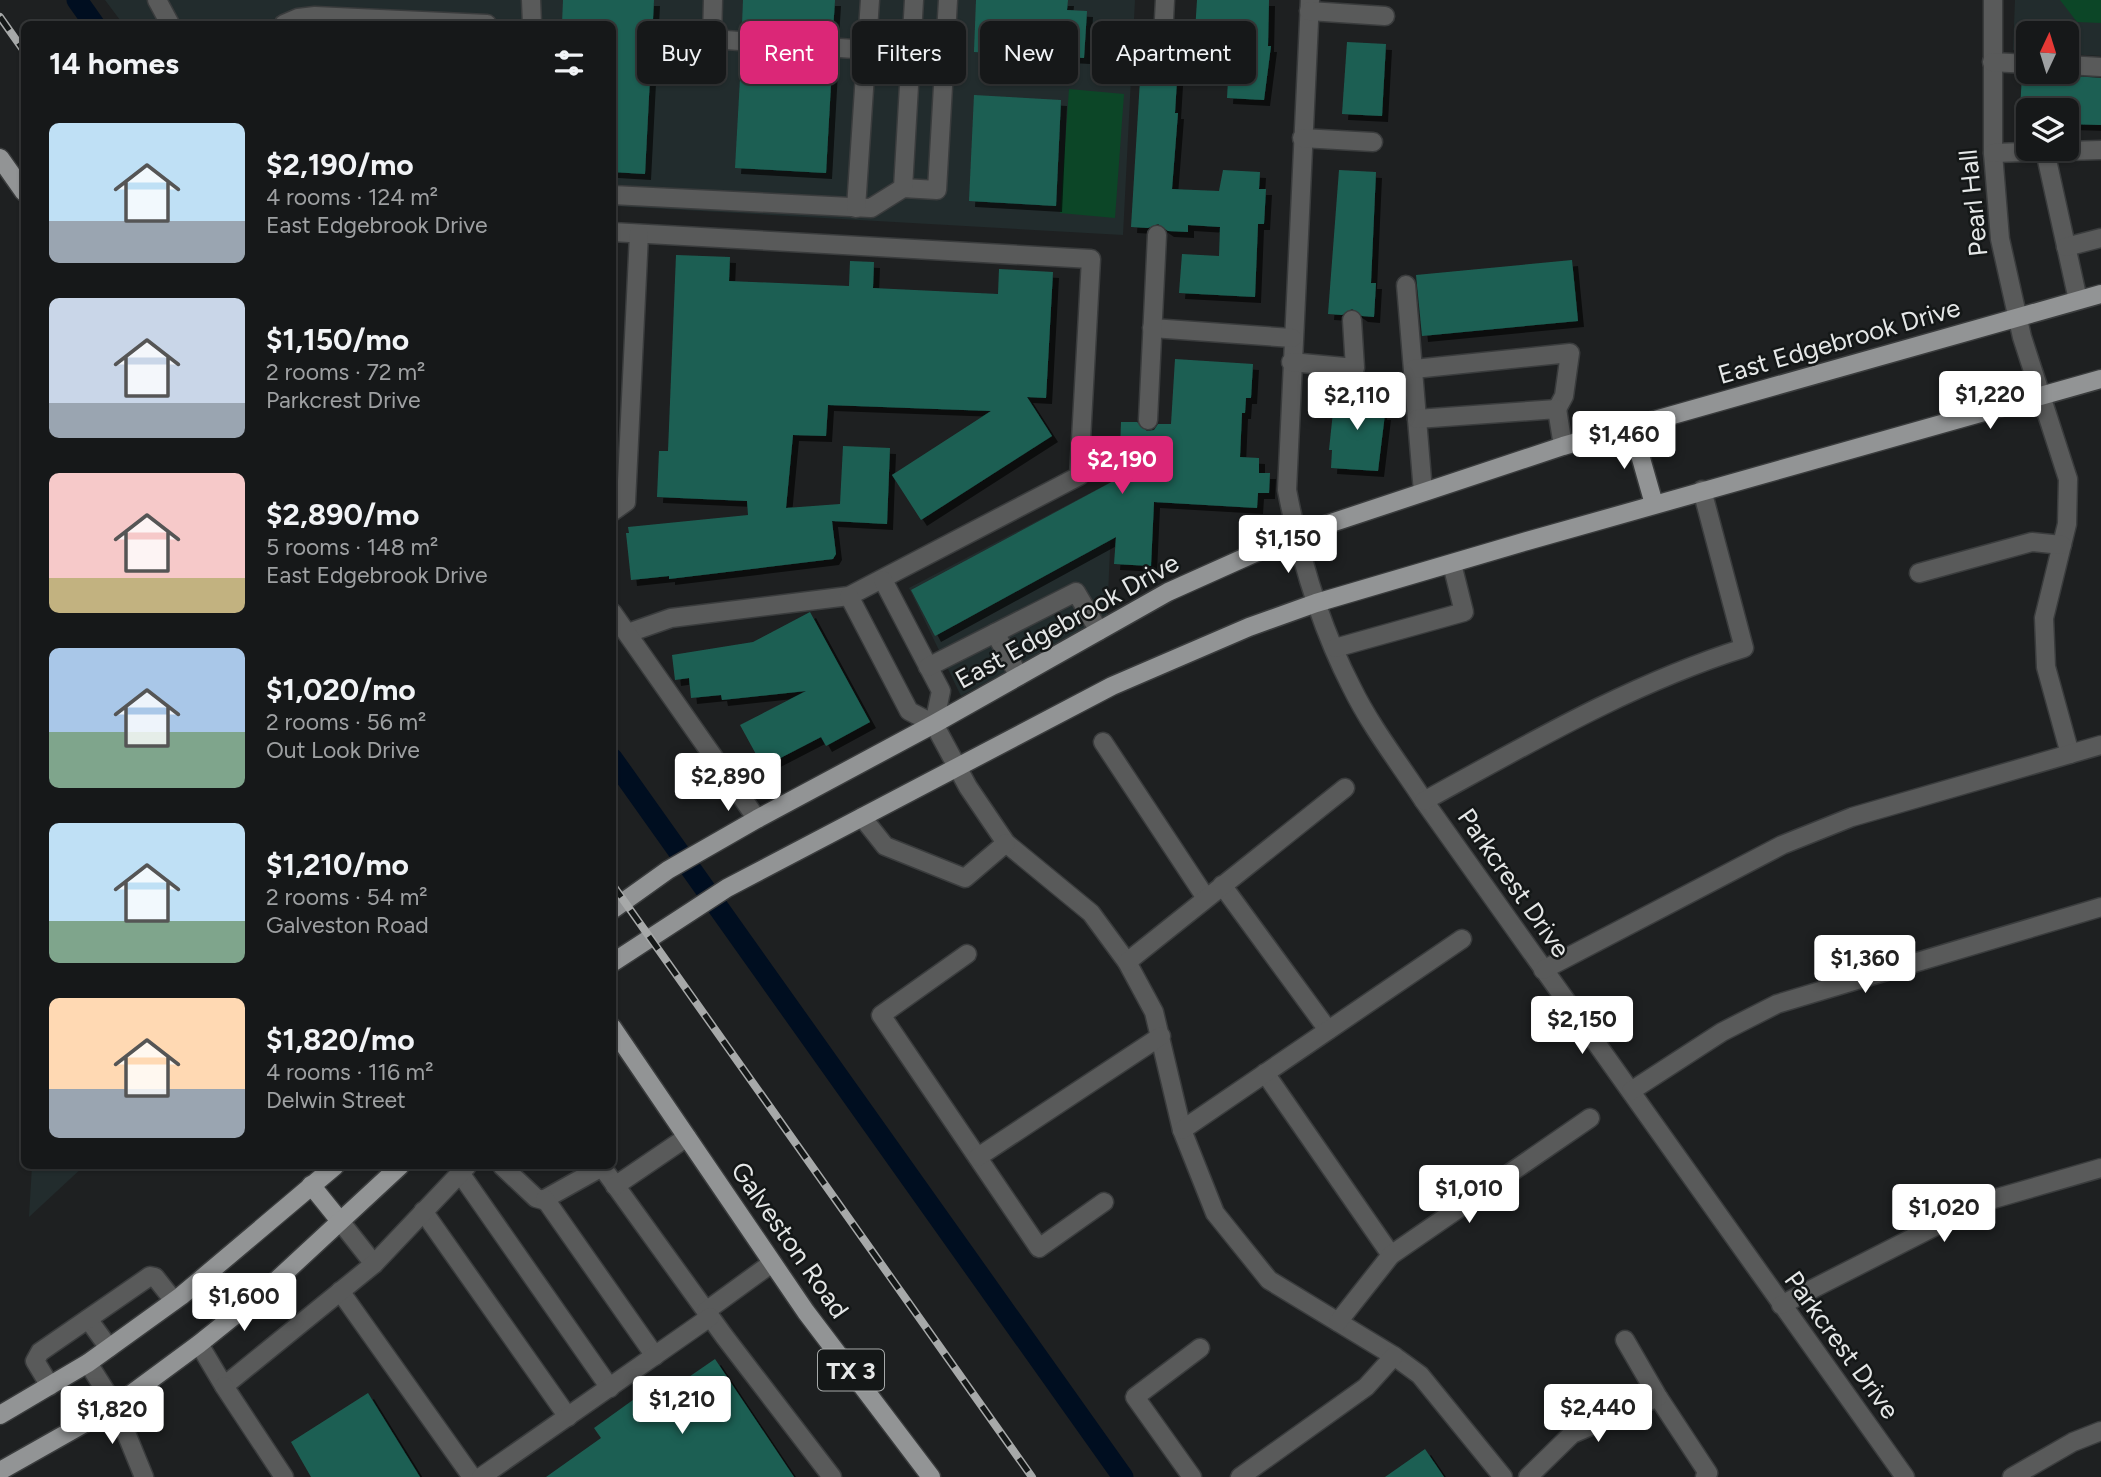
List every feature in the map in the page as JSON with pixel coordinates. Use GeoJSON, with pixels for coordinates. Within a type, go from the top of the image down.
{"type":"FeatureCollection","features":[{"type":"Feature","properties":{"kind":"main road"},"geometry":{"type":"LineString","coordinates":[[0,158],[21,188]]}},
{"type":"Feature","properties":{"kind":"main road","name":"East Edgebrook Drive"},"geometry":{"type":"LineString","coordinates":[[616,907],[697,853],[1168,592],[1295,535],[1563,446],[2101,293]]}},
{"type":"Feature","properties":{"kind":"main road"},"geometry":{"type":"LineString","coordinates":[[616,960],[727,888],[1112,686],[1249,627],[1317,603],[1702,490],[2101,379]]}},
{"type":"Feature","properties":{"kind":"main road"},"geometry":{"type":"LineString","coordinates":[[1632,427],[1654,504]]}},
{"type":"Feature","properties":{"kind":"main road","name":"Galveston Road"},"geometry":{"type":"LineString","coordinates":[[616,1033],[772,1263],[929,1476]]}},
{"type":"Feature","properties":{"kind":"main road"},"geometry":{"type":"LineString","coordinates":[[0,1415],[88,1363],[174,1301],[331,1169]]}},
{"type":"Feature","properties":{"kind":"main road"},"geometry":{"type":"LineString","coordinates":[[0,1471],[115,1406],[199,1344],[265,1291],[397,1169]]}},
{"type":"Feature","properties":{"kind":"main road"},"geometry":{"type":"LineString","coordinates":[[311,1185],[340,1221]]}},
{"type":"Feature","properties":{"kind":"street"},"geometry":{"type":"LineString","coordinates":[[157,0],[168,21]]}},
{"type":"Feature","properties":{"kind":"street"},"geometry":{"type":"LineString","coordinates":[[531,0],[532,21]]}},
{"type":"Feature","properties":{"kind":"street"},"geometry":{"type":"LineString","coordinates":[[713,0],[712,39],[852,49]]}},
{"type":"Feature","properties":{"kind":"street"},"geometry":{"type":"LineString","coordinates":[[868,21],[870,0]]}},
{"type":"Feature","properties":{"kind":"street"},"geometry":{"type":"LineString","coordinates":[[913,21],[914,0]]}},
{"type":"Feature","properties":{"kind":"street"},"geometry":{"type":"LineString","coordinates":[[616,195],[871,208],[903,188],[937,190],[948,0]]}},
{"type":"Feature","properties":{"kind":"street"},"geometry":{"type":"LineString","coordinates":[[1164,19],[1165,0]]}},
{"type":"Feature","properties":{"kind":"street","name":"Pearl Hall"},"geometry":{"type":"LineString","coordinates":[[1993,0],[1993,153],[2000,239],[2017,318],[2068,479],[2067,524],[2044,618],[2046,654],[2070,754]]}},
{"type":"Feature","properties":{"kind":"street"},"geometry":{"type":"LineString","coordinates":[[1309,5],[1385,16]]}},
{"type":"Feature","properties":{"kind":"street","name":"Parkcrest Drive"},"geometry":{"type":"LineString","coordinates":[[1309,5],[1287,490],[1295,535],[1335,648],[1352,689],[1424,801],[1905,1477]]}},
{"type":"Feature","properties":{"kind":"street"},"geometry":{"type":"LineString","coordinates":[[291,21],[315,16],[422,21]]}},
{"type":"Feature","properties":{"kind":"street"},"geometry":{"type":"LineString","coordinates":[[1992,62],[2016,63]]}},
{"type":"Feature","properties":{"kind":"street"},"geometry":{"type":"LineString","coordinates":[[2079,66],[2101,67]]}},
{"type":"Feature","properties":{"kind":"street"},"geometry":{"type":"LineString","coordinates":[[856,208],[864,84]]}},
{"type":"Feature","properties":{"kind":"street"},"geometry":{"type":"LineString","coordinates":[[903,188],[909,84]]}},
{"type":"Feature","properties":{"kind":"street"},"geometry":{"type":"LineString","coordinates":[[1303,138],[1374,142]]}},
{"type":"Feature","properties":{"kind":"street"},"geometry":{"type":"LineString","coordinates":[[2079,150],[2101,149]]}},
{"type":"Feature","properties":{"kind":"street"},"geometry":{"type":"LineString","coordinates":[[1993,153],[2016,152]]}},
{"type":"Feature","properties":{"kind":"street"},"geometry":{"type":"LineString","coordinates":[[2047,161],[2078,300]]}},
{"type":"Feature","properties":{"kind":"street"},"geometry":{"type":"LineString","coordinates":[[616,232],[1091,259],[1079,476],[849,596],[671,618],[628,633]]}},
{"type":"Feature","properties":{"kind":"street"},"geometry":{"type":"LineString","coordinates":[[616,509],[626,502],[639,234]]}},
{"type":"Feature","properties":{"kind":"street"},"geometry":{"type":"LineString","coordinates":[[1148,420],[1157,235]]}},
{"type":"Feature","properties":{"kind":"street"},"geometry":{"type":"LineString","coordinates":[[2066,247],[2101,238]]}},
{"type":"Feature","properties":{"kind":"street"},"geometry":{"type":"LineString","coordinates":[[1406,285],[1423,492]]}},
{"type":"Feature","properties":{"kind":"street"},"geometry":{"type":"LineString","coordinates":[[1291,362],[1354,368],[1352,320]]}},
{"type":"Feature","properties":{"kind":"street"},"geometry":{"type":"LineString","coordinates":[[1152,328],[1292,338]]}},
{"type":"Feature","properties":{"kind":"street"},"geometry":{"type":"LineString","coordinates":[[1414,369],[1570,353],[1564,396],[1557,408],[1563,446]]}},
{"type":"Feature","properties":{"kind":"street"},"geometry":{"type":"LineString","coordinates":[[1418,419],[1557,408]]}},
{"type":"Feature","properties":{"kind":"street"},"geometry":{"type":"LineString","coordinates":[[1424,801],[1616,697],[1693,664],[1744,648],[1702,490]]}},
{"type":"Feature","properties":{"kind":"street"},"geometry":{"type":"LineString","coordinates":[[1919,573],[2032,542],[2062,545]]}},
{"type":"Feature","properties":{"kind":"street"},"geometry":{"type":"LineString","coordinates":[[1335,648],[1464,612],[1452,564]]}},
{"type":"Feature","properties":{"kind":"street"},"geometry":{"type":"LineString","coordinates":[[883,580],[941,691],[934,724]]}},
{"type":"Feature","properties":{"kind":"street"},"geometry":{"type":"LineString","coordinates":[[928,667],[1076,593],[1099,631]]}},
{"type":"Feature","properties":{"kind":"street"},"geometry":{"type":"LineString","coordinates":[[849,596],[909,711],[934,724],[957,767],[1006,843],[1091,913],[1127,962],[1154,1012],[1182,1129],[1215,1213],[1269,1280],[1394,1356],[1420,1375],[1503,1477]]}},
{"type":"Feature","properties":{"kind":"street"},"geometry":{"type":"LineString","coordinates":[[616,617],[757,819]]}},
{"type":"Feature","properties":{"kind":"street"},"geometry":{"type":"LineString","coordinates":[[995,633],[1019,676]]}},
{"type":"Feature","properties":{"kind":"street"},"geometry":{"type":"LineString","coordinates":[[1103,742],[1206,898]]}},
{"type":"Feature","properties":{"kind":"street"},"geometry":{"type":"LineString","coordinates":[[1543,970],[1782,845],[1852,817],[2101,745]]}},
{"type":"Feature","properties":{"kind":"street"},"geometry":{"type":"LineString","coordinates":[[1127,962],[1345,788]]}},
{"type":"Feature","properties":{"kind":"street"},"geometry":{"type":"LineString","coordinates":[[862,817],[885,846],[965,878],[1006,843]]}},
{"type":"Feature","properties":{"kind":"street"},"geometry":{"type":"LineString","coordinates":[[1222,886],[1328,1030]]}},
{"type":"Feature","properties":{"kind":"street"},"geometry":{"type":"LineString","coordinates":[[1631,1091],[1722,1032],[1777,1004],[2101,907]]}},
{"type":"Feature","properties":{"kind":"street"},"geometry":{"type":"LineString","coordinates":[[1182,1129],[1462,939]]}},
{"type":"Feature","properties":{"kind":"street"},"geometry":{"type":"LineString","coordinates":[[968,954],[881,1015],[1039,1248],[1104,1202]]}},
{"type":"Feature","properties":{"kind":"street"},"geometry":{"type":"LineString","coordinates":[[978,1157],[1161,1036]]}},
{"type":"Feature","properties":{"kind":"street"},"geometry":{"type":"LineString","coordinates":[[1265,1073],[1391,1255]]}},
{"type":"Feature","properties":{"kind":"street"},"geometry":{"type":"LineString","coordinates":[[1338,1322],[1391,1255],[1590,1118]]}},
{"type":"Feature","properties":{"kind":"street"},"geometry":{"type":"LineString","coordinates":[[615,1186],[687,1137]]}},
{"type":"Feature","properties":{"kind":"street"},"geometry":{"type":"LineString","coordinates":[[1781,1306],[1983,1202],[2101,1168]]}},
{"type":"Feature","properties":{"kind":"street"},"geometry":{"type":"LineString","coordinates":[[224,1386],[374,1264],[463,1169],[610,1388]]}},
{"type":"Feature","properties":{"kind":"street"},"geometry":{"type":"LineString","coordinates":[[505,1169],[536,1198],[545,1199],[598,1169]]}},
{"type":"Feature","properties":{"kind":"street"},"geometry":{"type":"LineString","coordinates":[[603,1169],[708,1314],[832,1477]]}},
{"type":"Feature","properties":{"kind":"street"},"geometry":{"type":"LineString","coordinates":[[545,1199],[655,1356]]}},
{"type":"Feature","properties":{"kind":"street"},"geometry":{"type":"LineString","coordinates":[[424,1212],[568,1417]]}},
{"type":"Feature","properties":{"kind":"street"},"geometry":{"type":"LineString","coordinates":[[340,1221],[374,1264]]}},
{"type":"Feature","properties":{"kind":"street"},"geometry":{"type":"LineString","coordinates":[[481,1477],[655,1356],[772,1263]]}},
{"type":"Feature","properties":{"kind":"street"},"geometry":{"type":"LineString","coordinates":[[50,1386],[35,1361],[40,1352],[150,1276],[155,1277],[174,1301]]}},
{"type":"Feature","properties":{"kind":"street"},"geometry":{"type":"LineString","coordinates":[[340,1291],[472,1477]]}},
{"type":"Feature","properties":{"kind":"street"},"geometry":{"type":"LineString","coordinates":[[88,1319],[109,1348]]}},
{"type":"Feature","properties":{"kind":"street"},"geometry":{"type":"LineString","coordinates":[[1625,1340],[1658,1397],[1708,1473],[1705,1477]]}},
{"type":"Feature","properties":{"kind":"street"},"geometry":{"type":"LineString","coordinates":[[199,1344],[284,1477]]}},
{"type":"Feature","properties":{"kind":"street"},"geometry":{"type":"LineString","coordinates":[[1192,1477],[1135,1397],[1200,1348]]}},
{"type":"Feature","properties":{"kind":"street"},"geometry":{"type":"LineString","coordinates":[[1240,1477],[1366,1387],[1394,1356]]}},
{"type":"Feature","properties":{"kind":"street"},"geometry":{"type":"LineString","coordinates":[[88,1363],[115,1406],[144,1477]]}},
{"type":"Feature","properties":{"kind":"street"},"geometry":{"type":"LineString","coordinates":[[1528,1477],[1572,1434],[1658,1397]]}},
{"type":"Feature","properties":{"kind":"street"},"geometry":{"type":"LineString","coordinates":[[2012,1477],[2073,1442],[2101,1431]]}},
{"type":"Feature","properties":{"kind":"shaded area"},"geometry":{"type":"Polygon","coordinates":[[[105,0],[1135,0],[1134,21],[1092,21],[1092,84],[1131,84],[1123,235],[616,206],[616,21],[121,21],[105,0]]]}},
{"type":"Feature","properties":{"kind":"shaded area"},"geometry":{"type":"Polygon","coordinates":[[[2015,0],[2101,0],[2101,56],[2079,55],[2079,21],[2016,21],[2016,50],[2013,50],[2015,0]]]}},
{"type":"Feature","properties":{"kind":"shaded area"},"geometry":{"type":"Polygon","coordinates":[[[1113,481],[1107,618],[961,696],[909,588],[1113,481]]]}},
{"type":"Feature","properties":{"kind":"shaded area"},"geometry":{"type":"Polygon","coordinates":[[[32,1169],[81,1169],[29,1217],[32,1169]]]}},
{"type":"Feature","properties":{"kind":"green space"},"geometry":{"type":"Polygon","coordinates":[[[2060,0],[2101,0],[2101,23],[2076,21],[2060,0]]]}},
{"type":"Feature","properties":{"kind":"green space"},"geometry":{"type":"Polygon","coordinates":[[[1069,89],[1124,94],[1115,218],[1060,213],[1069,89]]]}},
{"type":"Feature","properties":{"kind":"building"},"geometry":{"type":"Polygon","coordinates":[[[563,0],[654,0],[653,21],[637,21],[637,84],[650,84],[645,174],[616,172],[616,21],[562,21],[563,0]]]}},
{"type":"Feature","properties":{"kind":"building"},"geometry":{"type":"Polygon","coordinates":[[[743,0],[835,0],[834,21],[742,21],[743,0]]]}},
{"type":"Feature","properties":{"kind":"building"},"geometry":{"type":"Polygon","coordinates":[[[976,0],[1068,0],[1067,10],[1087,11],[1084,58],[1078,58],[1078,21],[980,21],[980,52],[974,52],[976,0]]]}},
{"type":"Feature","properties":{"kind":"building"},"geometry":{"type":"Polygon","coordinates":[[[1197,0],[1269,0],[1268,46],[1271,46],[1264,100],[1227,98],[1228,84],[1256,84],[1256,21],[1196,21],[1197,0]]]}},
{"type":"Feature","properties":{"kind":"building"},"geometry":{"type":"Polygon","coordinates":[[[1347,42],[1386,44],[1382,116],[1342,114],[1347,42]]]}},
{"type":"Feature","properties":{"kind":"building"},"geometry":{"type":"Polygon","coordinates":[[[2079,76],[2101,78],[2101,125],[2079,124],[2079,98],[2021,98],[2021,84],[2079,84],[2079,76]]]}},
{"type":"Feature","properties":{"kind":"building"},"geometry":{"type":"Polygon","coordinates":[[[740,79],[740,84],[831,84],[826,173],[735,168],[740,79]]]}},
{"type":"Feature","properties":{"kind":"building"},"geometry":{"type":"Polygon","coordinates":[[[1140,84],[1177,84],[1175,113],[1178,113],[1172,189],[1219,191],[1223,170],[1260,172],[1259,189],[1266,189],[1264,224],[1258,224],[1255,297],[1179,293],[1182,254],[1219,256],[1220,227],[1188,225],[1188,232],[1168,231],[1158,224],[1148,228],[1131,227],[1140,84]]]}},
{"type":"Feature","properties":{"kind":"building"},"geometry":{"type":"Polygon","coordinates":[[[974,95],[1061,100],[1056,206],[969,201],[974,95]]]}},
{"type":"Feature","properties":{"kind":"building"},"geometry":{"type":"Polygon","coordinates":[[[1339,170],[1376,172],[1371,283],[1376,283],[1374,317],[1362,316],[1352,309],[1342,315],[1328,314],[1339,170]]]}},
{"type":"Feature","properties":{"kind":"building"},"geometry":{"type":"Polygon","coordinates":[[[676,255],[730,257],[729,281],[849,286],[850,261],[874,262],[873,288],[998,294],[999,269],[1053,272],[1046,398],[1027,397],[1052,436],[921,520],[892,475],[991,411],[828,405],[826,436],[793,435],[786,508],[840,504],[843,446],[890,448],[887,524],[832,521],[836,554],[833,559],[669,579],[669,576],[631,580],[626,533],[629,533],[628,527],[748,515],[747,501],[657,497],[659,451],[668,451],[676,255]]]}},
{"type":"Feature","properties":{"kind":"building"},"geometry":{"type":"Polygon","coordinates":[[[1572,260],[1578,321],[1422,336],[1416,275],[1572,260]]]}},
{"type":"Feature","properties":{"kind":"building"},"geometry":{"type":"Polygon","coordinates":[[[1175,359],[1253,364],[1251,398],[1246,398],[1245,413],[1242,413],[1240,457],[1259,458],[1259,473],[1270,473],[1269,493],[1258,493],[1257,508],[1154,502],[1151,566],[1114,564],[1116,537],[935,636],[911,590],[1119,478],[1121,422],[1137,422],[1147,431],[1154,430],[1158,424],[1171,424],[1175,359]]]}},
{"type":"Feature","properties":{"kind":"building"},"geometry":{"type":"Polygon","coordinates":[[[1335,393],[1382,395],[1381,414],[1385,414],[1378,471],[1331,468],[1332,450],[1329,450],[1335,393]]]}},
{"type":"Feature","properties":{"kind":"building"},"geometry":{"type":"Polygon","coordinates":[[[810,612],[870,722],[826,746],[821,737],[763,767],[740,725],[806,691],[722,700],[721,695],[691,698],[689,678],[675,680],[672,655],[753,642],[810,612]]]}},
{"type":"Feature","properties":{"kind":"building"},"geometry":{"type":"Polygon","coordinates":[[[715,1359],[794,1477],[546,1477],[601,1438],[594,1428],[644,1392],[651,1403],[715,1359]]]}},
{"type":"Feature","properties":{"kind":"building"},"geometry":{"type":"Polygon","coordinates":[[[368,1393],[420,1477],[311,1477],[291,1442],[368,1393]]]}},
{"type":"Feature","properties":{"kind":"building"},"geometry":{"type":"Polygon","coordinates":[[[1425,1449],[1444,1477],[1385,1477],[1425,1449]]]}},
{"type":"Feature","properties":{"kind":"waterway"},"geometry":{"type":"LineString","coordinates":[[77,0],[92,21]]}},
{"type":"Feature","properties":{"kind":"waterway"},"geometry":{"type":"LineString","coordinates":[[616,764],[1123,1477]]}},
{"type":"Feature","properties":{"kind":"railway"},"geometry":{"type":"LineString","coordinates":[[0,17],[21,47]]}},
{"type":"Feature","properties":{"kind":"railway"},"geometry":{"type":"LineString","coordinates":[[616,890],[1032,1477]]}}]}
